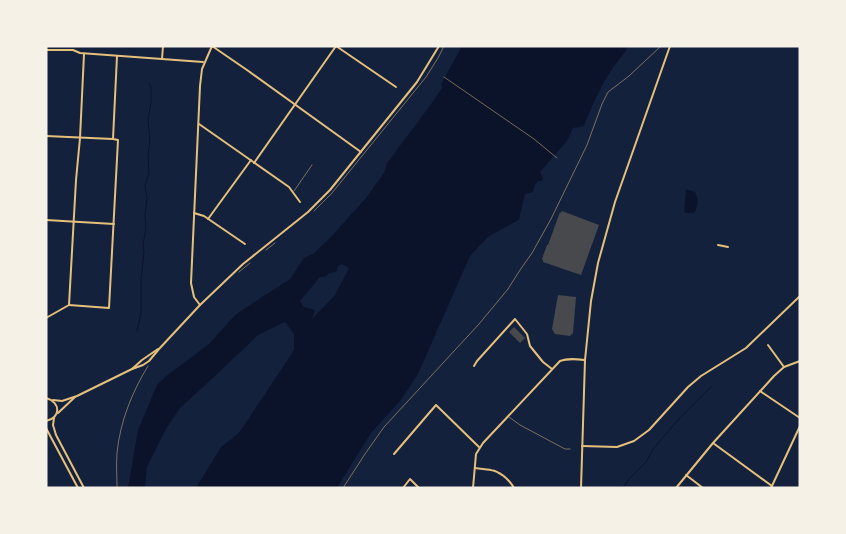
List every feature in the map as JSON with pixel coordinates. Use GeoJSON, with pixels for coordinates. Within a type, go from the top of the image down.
{"type":"FeatureCollection","features":[{"type":"Feature","properties":{"kind":"street"},"geometry":{"type":"LineString","coordinates":[[162,59],[163,46]]}},
{"type":"Feature","properties":{"kind":"street"},"geometry":{"type":"LineString","coordinates":[[200,305],[194,297],[191,283],[198,123],[200,86],[204,62],[212,46],[361,152]]}},
{"type":"Feature","properties":{"kind":"street"},"geometry":{"type":"LineString","coordinates":[[254,163],[336,46],[396,87]]}},
{"type":"Feature","properties":{"kind":"street"},"geometry":{"type":"LineString","coordinates":[[46,398],[62,401],[77,396],[149,361],[200,305],[243,264],[320,201],[346,172],[417,82],[440,46]]}},
{"type":"Feature","properties":{"kind":"street"},"geometry":{"type":"LineString","coordinates":[[581,488],[585,360],[591,302],[598,264],[615,202],[670,46]]}},
{"type":"Feature","properties":{"kind":"street"},"geometry":{"type":"LineString","coordinates":[[46,50],[73,50],[84,54],[204,62]]}},
{"type":"Feature","properties":{"kind":"street"},"geometry":{"type":"LineString","coordinates":[[69,305],[84,54]]}},
{"type":"Feature","properties":{"kind":"street"},"geometry":{"type":"LineString","coordinates":[[113,139],[117,56]]}},
{"type":"Feature","properties":{"kind":"street"},"geometry":{"type":"LineString","coordinates":[[198,123],[289,187],[300,202]]}},
{"type":"Feature","properties":{"kind":"street"},"geometry":{"type":"LineString","coordinates":[[46,136],[118,140],[109,308],[69,305],[46,318]]}},
{"type":"Feature","properties":{"kind":"street"},"geometry":{"type":"LineString","coordinates":[[208,219],[251,160]]}},
{"type":"Feature","properties":{"kind":"street"},"geometry":{"type":"LineString","coordinates":[[194,213],[201,214],[245,244]]}},
{"type":"Feature","properties":{"kind":"street"},"geometry":{"type":"LineString","coordinates":[[46,220],[114,224]]}},
{"type":"Feature","properties":{"kind":"street"},"geometry":{"type":"LineString","coordinates":[[718,245],[728,247]]}},
{"type":"Feature","properties":{"kind":"street"},"geometry":{"type":"LineString","coordinates":[[582,446],[617,446],[634,441],[649,430],[688,387],[701,376],[746,348],[800,296]]}},
{"type":"Feature","properties":{"kind":"street"},"geometry":{"type":"LineString","coordinates":[[474,366],[515,318],[527,334],[530,346],[543,362],[552,369]]}},
{"type":"Feature","properties":{"kind":"street"},"geometry":{"type":"LineString","coordinates":[[768,345],[784,367]]}},
{"type":"Feature","properties":{"kind":"street"},"geometry":{"type":"LineString","coordinates":[[473,488],[476,454],[479,447],[560,361],[572,358],[585,360]]}},
{"type":"Feature","properties":{"kind":"street"},"geometry":{"type":"LineString","coordinates":[[676,488],[760,391],[784,367],[800,361]]}},
{"type":"Feature","properties":{"kind":"street"},"geometry":{"type":"LineString","coordinates":[[760,391],[800,418]]}},
{"type":"Feature","properties":{"kind":"street"},"geometry":{"type":"LineString","coordinates":[[77,396],[56,415],[53,425],[56,435],[84,488]]}},
{"type":"Feature","properties":{"kind":"street"},"geometry":{"type":"LineString","coordinates":[[53,400],[57,407],[56,415]]}},
{"type":"Feature","properties":{"kind":"street"},"geometry":{"type":"LineString","coordinates":[[394,454],[436,405],[479,447]]}},
{"type":"Feature","properties":{"kind":"street"},"geometry":{"type":"LineString","coordinates":[[46,421],[54,418]]}},
{"type":"Feature","properties":{"kind":"street"},"geometry":{"type":"LineString","coordinates":[[713,443],[771,487],[800,426]]}},
{"type":"Feature","properties":{"kind":"street"},"geometry":{"type":"LineString","coordinates":[[46,428],[78,488]]}},
{"type":"Feature","properties":{"kind":"street"},"geometry":{"type":"LineString","coordinates":[[475,468],[494,470],[500,473],[514,488]]}},
{"type":"Feature","properties":{"kind":"street"},"geometry":{"type":"LineString","coordinates":[[686,475],[703,488]]}},
{"type":"Feature","properties":{"kind":"street"},"geometry":{"type":"LineString","coordinates":[[403,488],[410,479],[419,488]]}},
{"type":"Feature","properties":{"kind":"lane"},"geometry":{"type":"LineString","coordinates":[[293,193],[312,165]]}},
{"type":"Feature","properties":{"kind":"lane"},"geometry":{"type":"LineString","coordinates":[[508,416],[557,445],[570,450]]}},
{"type":"Feature","properties":{"kind":"path"},"geometry":{"type":"LineString","coordinates":[[310,214],[326,200],[426,77],[444,46]]}},
{"type":"Feature","properties":{"kind":"path"},"geometry":{"type":"LineString","coordinates":[[343,488],[384,427],[508,290],[536,248],[591,136],[608,92],[629,76],[660,46]]}},
{"type":"Feature","properties":{"kind":"path"},"geometry":{"type":"LineString","coordinates":[[444,77],[534,139],[557,158]]}},
{"type":"Feature","properties":{"kind":"path"},"geometry":{"type":"LineString","coordinates":[[264,252],[278,240]]}},
{"type":"Feature","properties":{"kind":"path"},"geometry":{"type":"LineString","coordinates":[[237,274],[250,263]]}},
{"type":"Feature","properties":{"kind":"path"},"geometry":{"type":"LineString","coordinates":[[117,488],[117,453],[123,420],[137,385],[148,366]]}},
{"type":"Feature","properties":{"kind":"water"},"geometry":{"type":"Polygon","coordinates":[[[462,46],[627,46],[626,51],[602,87],[584,126],[573,128],[567,141],[540,172],[543,178],[542,181],[538,181],[533,192],[525,194],[519,220],[489,236],[470,256],[418,374],[401,400],[371,433],[337,488],[196,488],[221,447],[239,433],[294,350],[294,334],[285,322],[258,335],[180,408],[166,429],[147,467],[145,488],[128,488],[138,430],[157,385],[209,344],[236,314],[290,279],[304,258],[313,254],[330,238],[366,198],[385,171],[387,163],[442,88],[441,84],[462,46]],[[342,264],[338,266],[337,271],[325,277],[320,277],[300,301],[304,307],[315,310],[312,319],[335,295],[349,268],[342,264]]]}},
{"type":"Feature","properties":{"kind":"water"},"geometry":{"type":"Polygon","coordinates":[[[686,189],[695,192],[697,198],[698,202],[694,213],[684,213],[686,189]]]}},
{"type":"Feature","properties":{"kind":"building"},"geometry":{"type":"Polygon","coordinates":[[[562,211],[599,225],[581,275],[543,262],[542,259],[562,211]]]}},
{"type":"Feature","properties":{"kind":"building"},"geometry":{"type":"Polygon","coordinates":[[[558,295],[576,297],[573,333],[570,336],[555,334],[552,329],[558,295]]]}},
{"type":"Feature","properties":{"kind":"building"},"geometry":{"type":"Polygon","coordinates":[[[514,327],[525,338],[520,343],[509,332],[514,327]]]}},
{"type":"Feature","properties":{"kind":"waterway"},"geometry":{"type":"LineString","coordinates":[[137,331],[141,313],[143,245],[146,228],[147,198],[145,186],[149,173],[150,139],[148,121],[151,102],[151,87],[149,83]]}},
{"type":"Feature","properties":{"kind":"waterway"},"geometry":{"type":"LineString","coordinates":[[623,488],[646,462],[653,449],[678,420],[711,387]]}}]}
